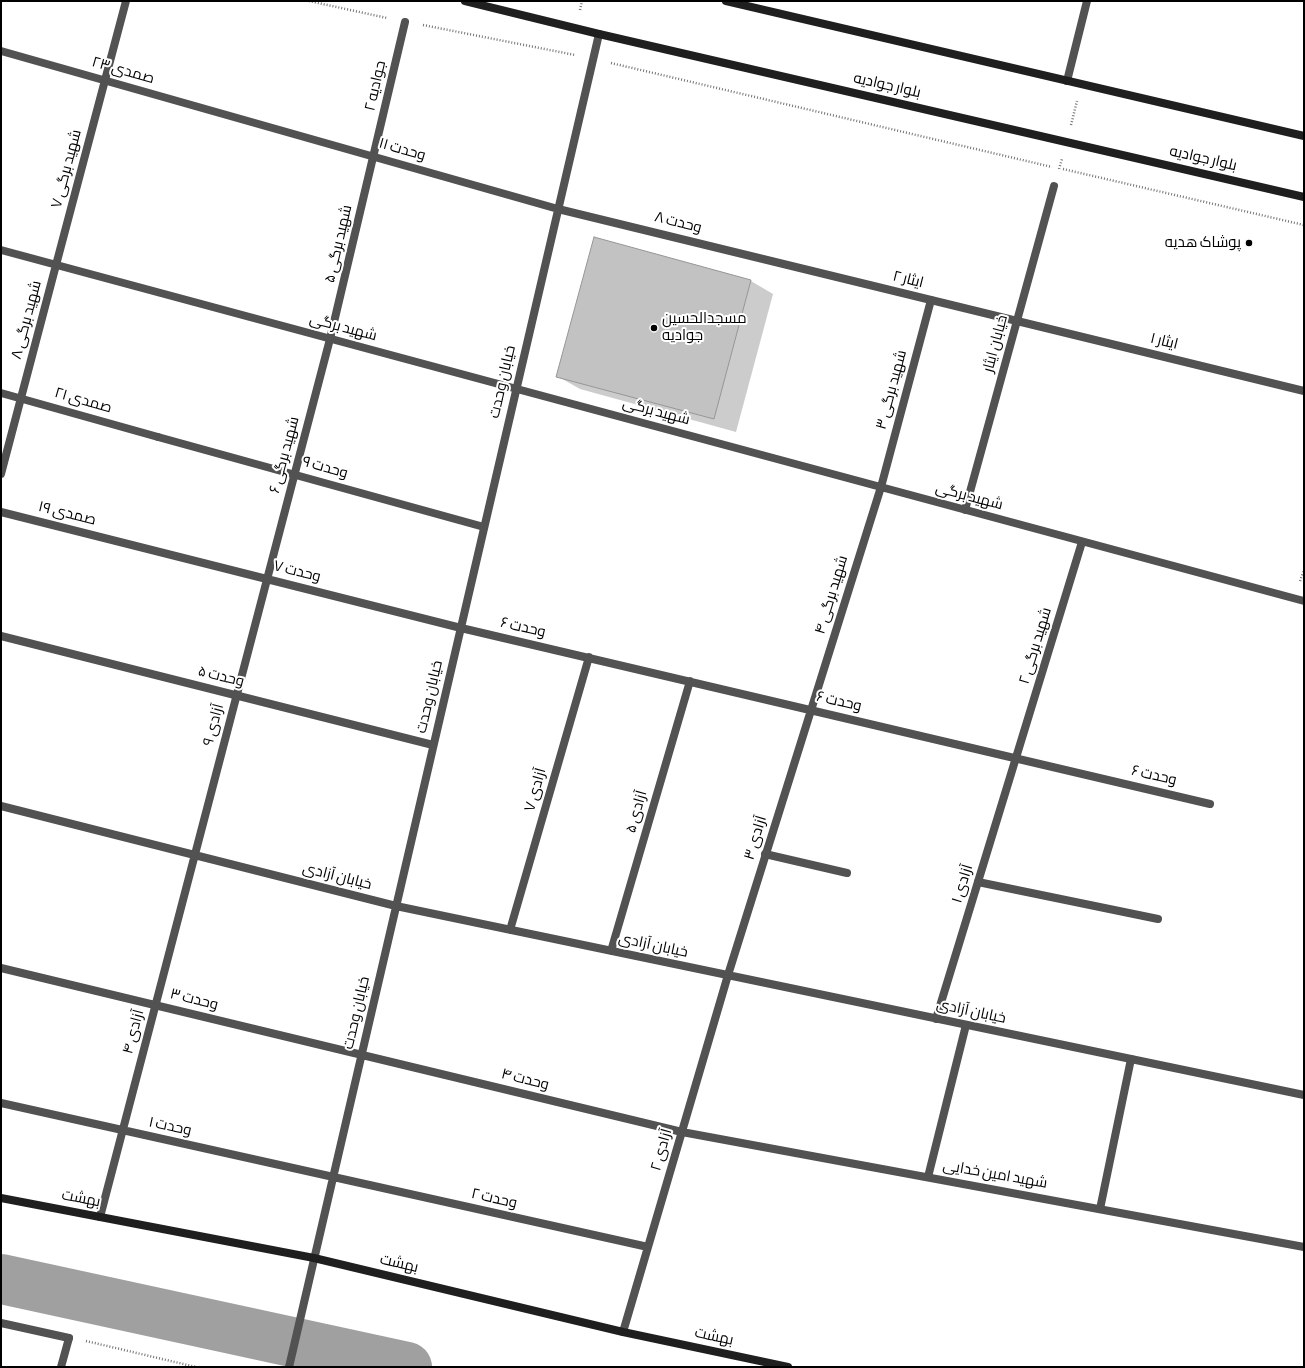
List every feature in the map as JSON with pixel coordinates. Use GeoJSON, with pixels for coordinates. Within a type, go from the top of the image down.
{"type":"FeatureCollection","features":[{"type":"Feature","properties":{"kind":"main road","name":"بلوار جوادیه"},"geometry":{"type":"LineString","coordinates":[[465,1],[599,34],[1304,197]]}},
{"type":"Feature","properties":{"kind":"main road"},"geometry":{"type":"LineString","coordinates":[[726,1],[1304,136]]}},
{"type":"Feature","properties":{"kind":"main road","name":"بهشت"},"geometry":{"type":"LineString","coordinates":[[1,1198],[314,1258],[623,1332],[788,1367]]}},
{"type":"Feature","properties":{"kind":"street","name":"شهید برگی ۷"},"geometry":{"type":"LineString","coordinates":[[56,265],[126,1]]}},
{"type":"Feature","properties":{"kind":"street"},"geometry":{"type":"LineString","coordinates":[[1067,81],[1087,1]]}},
{"type":"Feature","properties":{"kind":"street","name":"جوادیه ۲"},"geometry":{"type":"LineString","coordinates":[[374,156],[405,22]]}},
{"type":"Feature","properties":{"kind":"street","name":"خیابان وحدت"},"geometry":{"type":"LineString","coordinates":[[288,1367],[599,34]]}},
{"type":"Feature","properties":{"kind":"street","name":"صمدی ۲۳"},"geometry":{"type":"LineString","coordinates":[[1,51],[238,118]]}},
{"type":"Feature","properties":{"kind":"street","name":"وحدت ۱۱"},"geometry":{"type":"LineString","coordinates":[[238,118],[558,208]]}},
{"type":"Feature","properties":{"kind":"street","name":"شهید برگی ۵"},"geometry":{"type":"LineString","coordinates":[[330,339],[374,156]]}},
{"type":"Feature","properties":{"kind":"street","name":"خیابان ایثار"},"geometry":{"type":"LineString","coordinates":[[965,510],[1054,186]]}},
{"type":"Feature","properties":{"kind":"street","name":"وحدت ۸"},"geometry":{"type":"LineString","coordinates":[[558,208],[792,265]]}},
{"type":"Feature","properties":{"kind":"street","name":"شهید برگی"},"geometry":{"type":"LineString","coordinates":[[1,250],[1304,602]]}},
{"type":"Feature","properties":{"kind":"street","name":"شهید برگی ۸"},"geometry":{"type":"LineString","coordinates":[[1,474],[56,265]]}},
{"type":"Feature","properties":{"kind":"street","name":"ایثار ۲"},"geometry":{"type":"LineString","coordinates":[[792,265],[1017,321]]}},
{"type":"Feature","properties":{"kind":"street","name":"شهید برگی ۳"},"geometry":{"type":"LineString","coordinates":[[881,487],[930,300]]}},
{"type":"Feature","properties":{"kind":"street","name":"ایثار ۱"},"geometry":{"type":"LineString","coordinates":[[1017,321],[1304,391]]}},
{"type":"Feature","properties":{"kind":"street","name":"شهید برگی ۶"},"geometry":{"type":"LineString","coordinates":[[268,579],[330,339]]}},
{"type":"Feature","properties":{"kind":"street","name":"صمدی ۲۱"},"geometry":{"type":"LineString","coordinates":[[1,393],[158,437]]}},
{"type":"Feature","properties":{"kind":"street","name":"وحدت ۹"},"geometry":{"type":"LineString","coordinates":[[158,437],[484,527]]}},
{"type":"Feature","properties":{"kind":"street","name":"شهید برگی ۴"},"geometry":{"type":"LineString","coordinates":[[811,710],[881,487]]}},
{"type":"Feature","properties":{"kind":"street","name":"صمدی ۱۹"},"geometry":{"type":"LineString","coordinates":[[1,512],[126,543]]}},
{"type":"Feature","properties":{"kind":"street","name":"شهید برگی ۲"},"geometry":{"type":"LineString","coordinates":[[1016,758],[1082,542]]}},
{"type":"Feature","properties":{"kind":"street","name":"وحدت ۷"},"geometry":{"type":"LineString","coordinates":[[126,543],[461,628]]}},
{"type":"Feature","properties":{"kind":"street","name":"آزادی ۹"},"geometry":{"type":"LineString","coordinates":[[195,855],[268,579]]}},
{"type":"Feature","properties":{"kind":"street","name":"وحدت ۶"},"geometry":{"type":"LineString","coordinates":[[461,628],[1210,804]]}},
{"type":"Feature","properties":{"kind":"street","name":"وحدت ۵"},"geometry":{"type":"LineString","coordinates":[[1,636],[433,745]]}},
{"type":"Feature","properties":{"kind":"street","name":"آزادی ۷"},"geometry":{"type":"LineString","coordinates":[[510,930],[589,657]]}},
{"type":"Feature","properties":{"kind":"street","name":"آزادی ۵"},"geometry":{"type":"LineString","coordinates":[[611,951],[690,681]]}},
{"type":"Feature","properties":{"kind":"street","name":"آزادی ۳"},"geometry":{"type":"LineString","coordinates":[[728,975],[811,710]]}},
{"type":"Feature","properties":{"kind":"street","name":"آزادی ۱"},"geometry":{"type":"LineString","coordinates":[[936,1019],[1016,758]]}},
{"type":"Feature","properties":{"kind":"street","name":"خیابان آزادی"},"geometry":{"type":"LineString","coordinates":[[1,806],[396,906],[1304,1095]]}},
{"type":"Feature","properties":{"kind":"street"},"geometry":{"type":"LineString","coordinates":[[765,854],[848,873]]}},
{"type":"Feature","properties":{"kind":"street","name":"آزادی ۴"},"geometry":{"type":"LineString","coordinates":[[100,1217],[195,855]]}},
{"type":"Feature","properties":{"kind":"street"},"geometry":{"type":"LineString","coordinates":[[978,882],[1158,919]]}},
{"type":"Feature","properties":{"kind":"street","name":"وحدت ۳"},"geometry":{"type":"LineString","coordinates":[[1,968],[361,1055]]}},
{"type":"Feature","properties":{"kind":"street","name":"آزادی ۲"},"geometry":{"type":"LineString","coordinates":[[623,1332],[728,975]]}},
{"type":"Feature","properties":{"kind":"street"},"geometry":{"type":"LineString","coordinates":[[928,1177],[966,1025]]}},
{"type":"Feature","properties":{"kind":"street","name":"وحدت ۴"},"geometry":{"type":"LineString","coordinates":[[361,1055],[682,1132]]}},
{"type":"Feature","properties":{"kind":"street"},"geometry":{"type":"LineString","coordinates":[[1100,1209],[1131,1059]]}},
{"type":"Feature","properties":{"kind":"street","name":"وحدت ۱"},"geometry":{"type":"LineString","coordinates":[[1,1104],[333,1177]]}},
{"type":"Feature","properties":{"kind":"street","name":"شهید امین خدایی"},"geometry":{"type":"LineString","coordinates":[[682,1132],[1304,1247]]}},
{"type":"Feature","properties":{"kind":"street","name":"وحدت ۲"},"geometry":{"type":"LineString","coordinates":[[333,1177],[648,1247]]}},
{"type":"Feature","properties":{"kind":"street"},"geometry":{"type":"LineString","coordinates":[[1,1323],[69,1338],[61,1367]]}},
{"type":"Feature","properties":{"kind":"path"},"geometry":{"type":"LineString","coordinates":[[309,1],[405,22],[593,59],[1304,225]]}},
{"type":"Feature","properties":{"kind":"path"},"geometry":{"type":"LineString","coordinates":[[1054,186],[1081,84]]}},
{"type":"Feature","properties":{"kind":"path"},"geometry":{"type":"LineString","coordinates":[[69,1338],[196,1367]]}},
{"type":"Feature","properties":{"kind":"building","name":"مسجدالحسین جوادیه"},"geometry":{"type":"Polygon","coordinates":[[[594,237],[751,280],[714,419],[556,377],[594,237]]]}},
{"type":"Feature","properties":{"kind":"waterway"},"geometry":{"type":"LineString","coordinates":[[1,1279],[407,1367]]}},
{"type":"Feature","properties":{"kind":"place","name":"پوشاک هدیه"},"geometry":{"type":"Point","coordinates":[1249,243]}},
{"type":"Feature","properties":{"kind":"place","name":"مسجدالحسین جوادیه"},"geometry":{"type":"Point","coordinates":[654,328]}}]}
